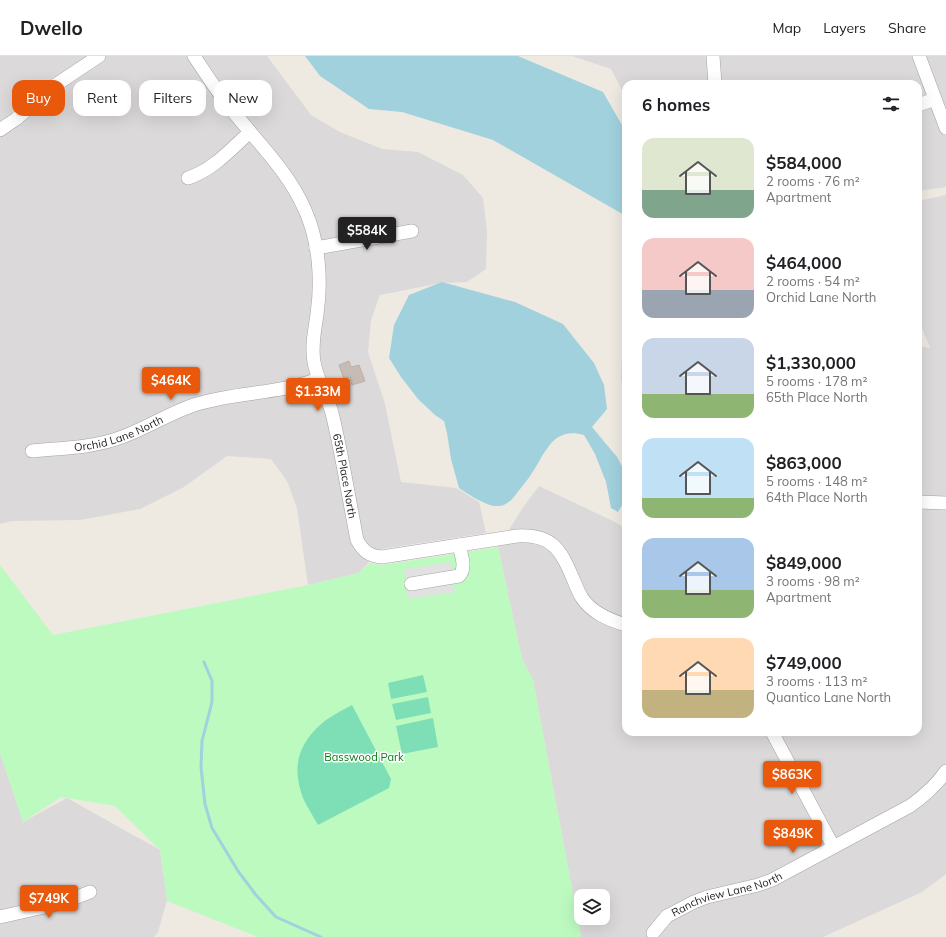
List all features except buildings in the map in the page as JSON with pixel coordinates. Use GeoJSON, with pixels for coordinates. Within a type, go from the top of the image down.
{"type":"FeatureCollection","features":[{"type":"Feature","properties":{"kind":"street"},"geometry":{"type":"LineString","coordinates":[[0,130],[16,119],[54,86],[99,56]]}},
{"type":"Feature","properties":{"kind":"street","name":"65th Place North"},"geometry":{"type":"LineString","coordinates":[[194,56],[232,110],[278,164],[299,196],[306,211],[316,248],[319,289],[313,345],[314,362],[318,378],[331,412],[357,540],[361,547],[366,553],[373,556],[382,557],[517,536],[528,535],[536,537],[552,543],[561,553],[582,598],[592,609],[613,621],[622,624]]}},
{"type":"Feature","properties":{"kind":"street"},"geometry":{"type":"LineString","coordinates":[[713,56],[715,80]]}},
{"type":"Feature","properties":{"kind":"street"},"geometry":{"type":"LineString","coordinates":[[919,56],[946,128]]}},
{"type":"Feature","properties":{"kind":"street"},"geometry":{"type":"LineString","coordinates":[[922,104],[935,99]]}},
{"type":"Feature","properties":{"kind":"street"},"geometry":{"type":"LineString","coordinates":[[188,178],[200,174],[209,168],[250,132]]}},
{"type":"Feature","properties":{"kind":"street"},"geometry":{"type":"LineString","coordinates":[[316,248],[412,230]]}},
{"type":"Feature","properties":{"kind":"street","name":"Orchid Lane North"},"geometry":{"type":"LineString","coordinates":[[32,451],[87,446],[110,441],[132,433],[196,404],[243,394],[270,392],[291,388],[318,378]]}},
{"type":"Feature","properties":{"kind":"street"},"geometry":{"type":"LineString","coordinates":[[922,502],[946,503]]}},
{"type":"Feature","properties":{"kind":"street"},"geometry":{"type":"LineString","coordinates":[[411,584],[459,576],[463,572],[464,567],[459,545]]}},
{"type":"Feature","properties":{"kind":"street"},"geometry":{"type":"LineString","coordinates":[[774,736],[833,846]]}},
{"type":"Feature","properties":{"kind":"street","name":"Ranchview Lane North"},"geometry":{"type":"LineString","coordinates":[[653,933],[667,916],[680,908],[707,897],[758,885],[772,880],[910,806],[927,795],[946,771]]}},
{"type":"Feature","properties":{"kind":"street"},"geometry":{"type":"LineString","coordinates":[[0,917],[62,903],[90,892]]}},
{"type":"Feature","properties":{"kind":"shaded area"},"geometry":{"type":"Polygon","coordinates":[[[0,56],[267,56],[311,115],[340,132],[382,149],[418,152],[463,175],[483,198],[487,231],[486,269],[467,282],[441,283],[380,295],[371,320],[368,352],[385,404],[401,482],[456,488],[479,502],[486,533],[381,549],[359,573],[308,585],[297,508],[287,481],[271,459],[227,456],[184,487],[140,509],[80,520],[12,521],[0,524],[0,56]]]}},
{"type":"Feature","properties":{"kind":"shaded area"},"geometry":{"type":"Polygon","coordinates":[[[572,56],[946,56],[946,187],[922,190],[922,80],[622,80],[622,90],[611,69],[572,56]]]}},
{"type":"Feature","properties":{"kind":"shaded area"},"geometry":{"type":"Polygon","coordinates":[[[946,195],[946,874],[922,892],[823,937],[581,937],[579,925],[610,925],[610,889],[574,889],[574,900],[533,680],[522,659],[498,547],[524,506],[539,486],[622,526],[622,736],[922,736],[922,347],[930,348],[922,328],[922,200],[946,195]]]}},
{"type":"Feature","properties":{"kind":"shaded area"},"geometry":{"type":"Polygon","coordinates":[[[622,356],[622,383],[621,381],[622,356]]]}},
{"type":"Feature","properties":{"kind":"shaded area"},"geometry":{"type":"Polygon","coordinates":[[[451,562],[455,592],[408,599],[404,569],[451,562]]]}},
{"type":"Feature","properties":{"kind":"shaded area"},"geometry":{"type":"Polygon","coordinates":[[[0,753],[23,822],[67,798],[160,850],[167,900],[158,932],[154,937],[0,937],[0,753]]]}},
{"type":"Feature","properties":{"kind":"green space","name":"Basswood Park"},"geometry":{"type":"Polygon","coordinates":[[[498,547],[522,659],[533,680],[574,900],[574,925],[579,925],[581,937],[258,937],[167,901],[160,850],[115,806],[61,797],[23,822],[0,753],[0,565],[53,635],[308,585],[359,573],[370,563],[382,565],[498,547]]]}},
{"type":"Feature","properties":{"kind":"green space"},"geometry":{"type":"Polygon","coordinates":[[[423,675],[427,692],[391,699],[388,683],[423,675]]]}},
{"type":"Feature","properties":{"kind":"green space"},"geometry":{"type":"Polygon","coordinates":[[[428,697],[431,713],[396,720],[392,704],[428,697]]]}},
{"type":"Feature","properties":{"kind":"green space"},"geometry":{"type":"Polygon","coordinates":[[[352,705],[391,779],[389,788],[318,825],[303,798],[297,768],[299,758],[306,741],[320,725],[352,705]]]}},
{"type":"Feature","properties":{"kind":"green space"},"geometry":{"type":"Polygon","coordinates":[[[433,718],[438,747],[402,754],[396,726],[433,718]]]}},
{"type":"Feature","properties":{"kind":"water"},"geometry":{"type":"Polygon","coordinates":[[[305,56],[518,56],[603,92],[622,125],[622,214],[493,140],[402,112],[369,109],[320,76],[305,56]]]}},
{"type":"Feature","properties":{"kind":"water"},"geometry":{"type":"Polygon","coordinates":[[[442,282],[515,302],[563,324],[594,363],[604,385],[607,409],[592,427],[617,457],[622,466],[622,505],[618,512],[611,508],[606,482],[595,454],[584,435],[573,433],[565,434],[558,438],[546,449],[527,481],[513,498],[504,505],[494,506],[478,500],[459,488],[451,459],[444,421],[435,415],[418,399],[389,358],[394,325],[409,295],[442,282]]]}},
{"type":"Feature","properties":{"kind":"waterway"},"geometry":{"type":"LineString","coordinates":[[204,662],[212,681],[212,702],[202,741],[201,767],[205,804],[212,828],[238,871],[256,895],[276,917],[321,937]]}}]}
